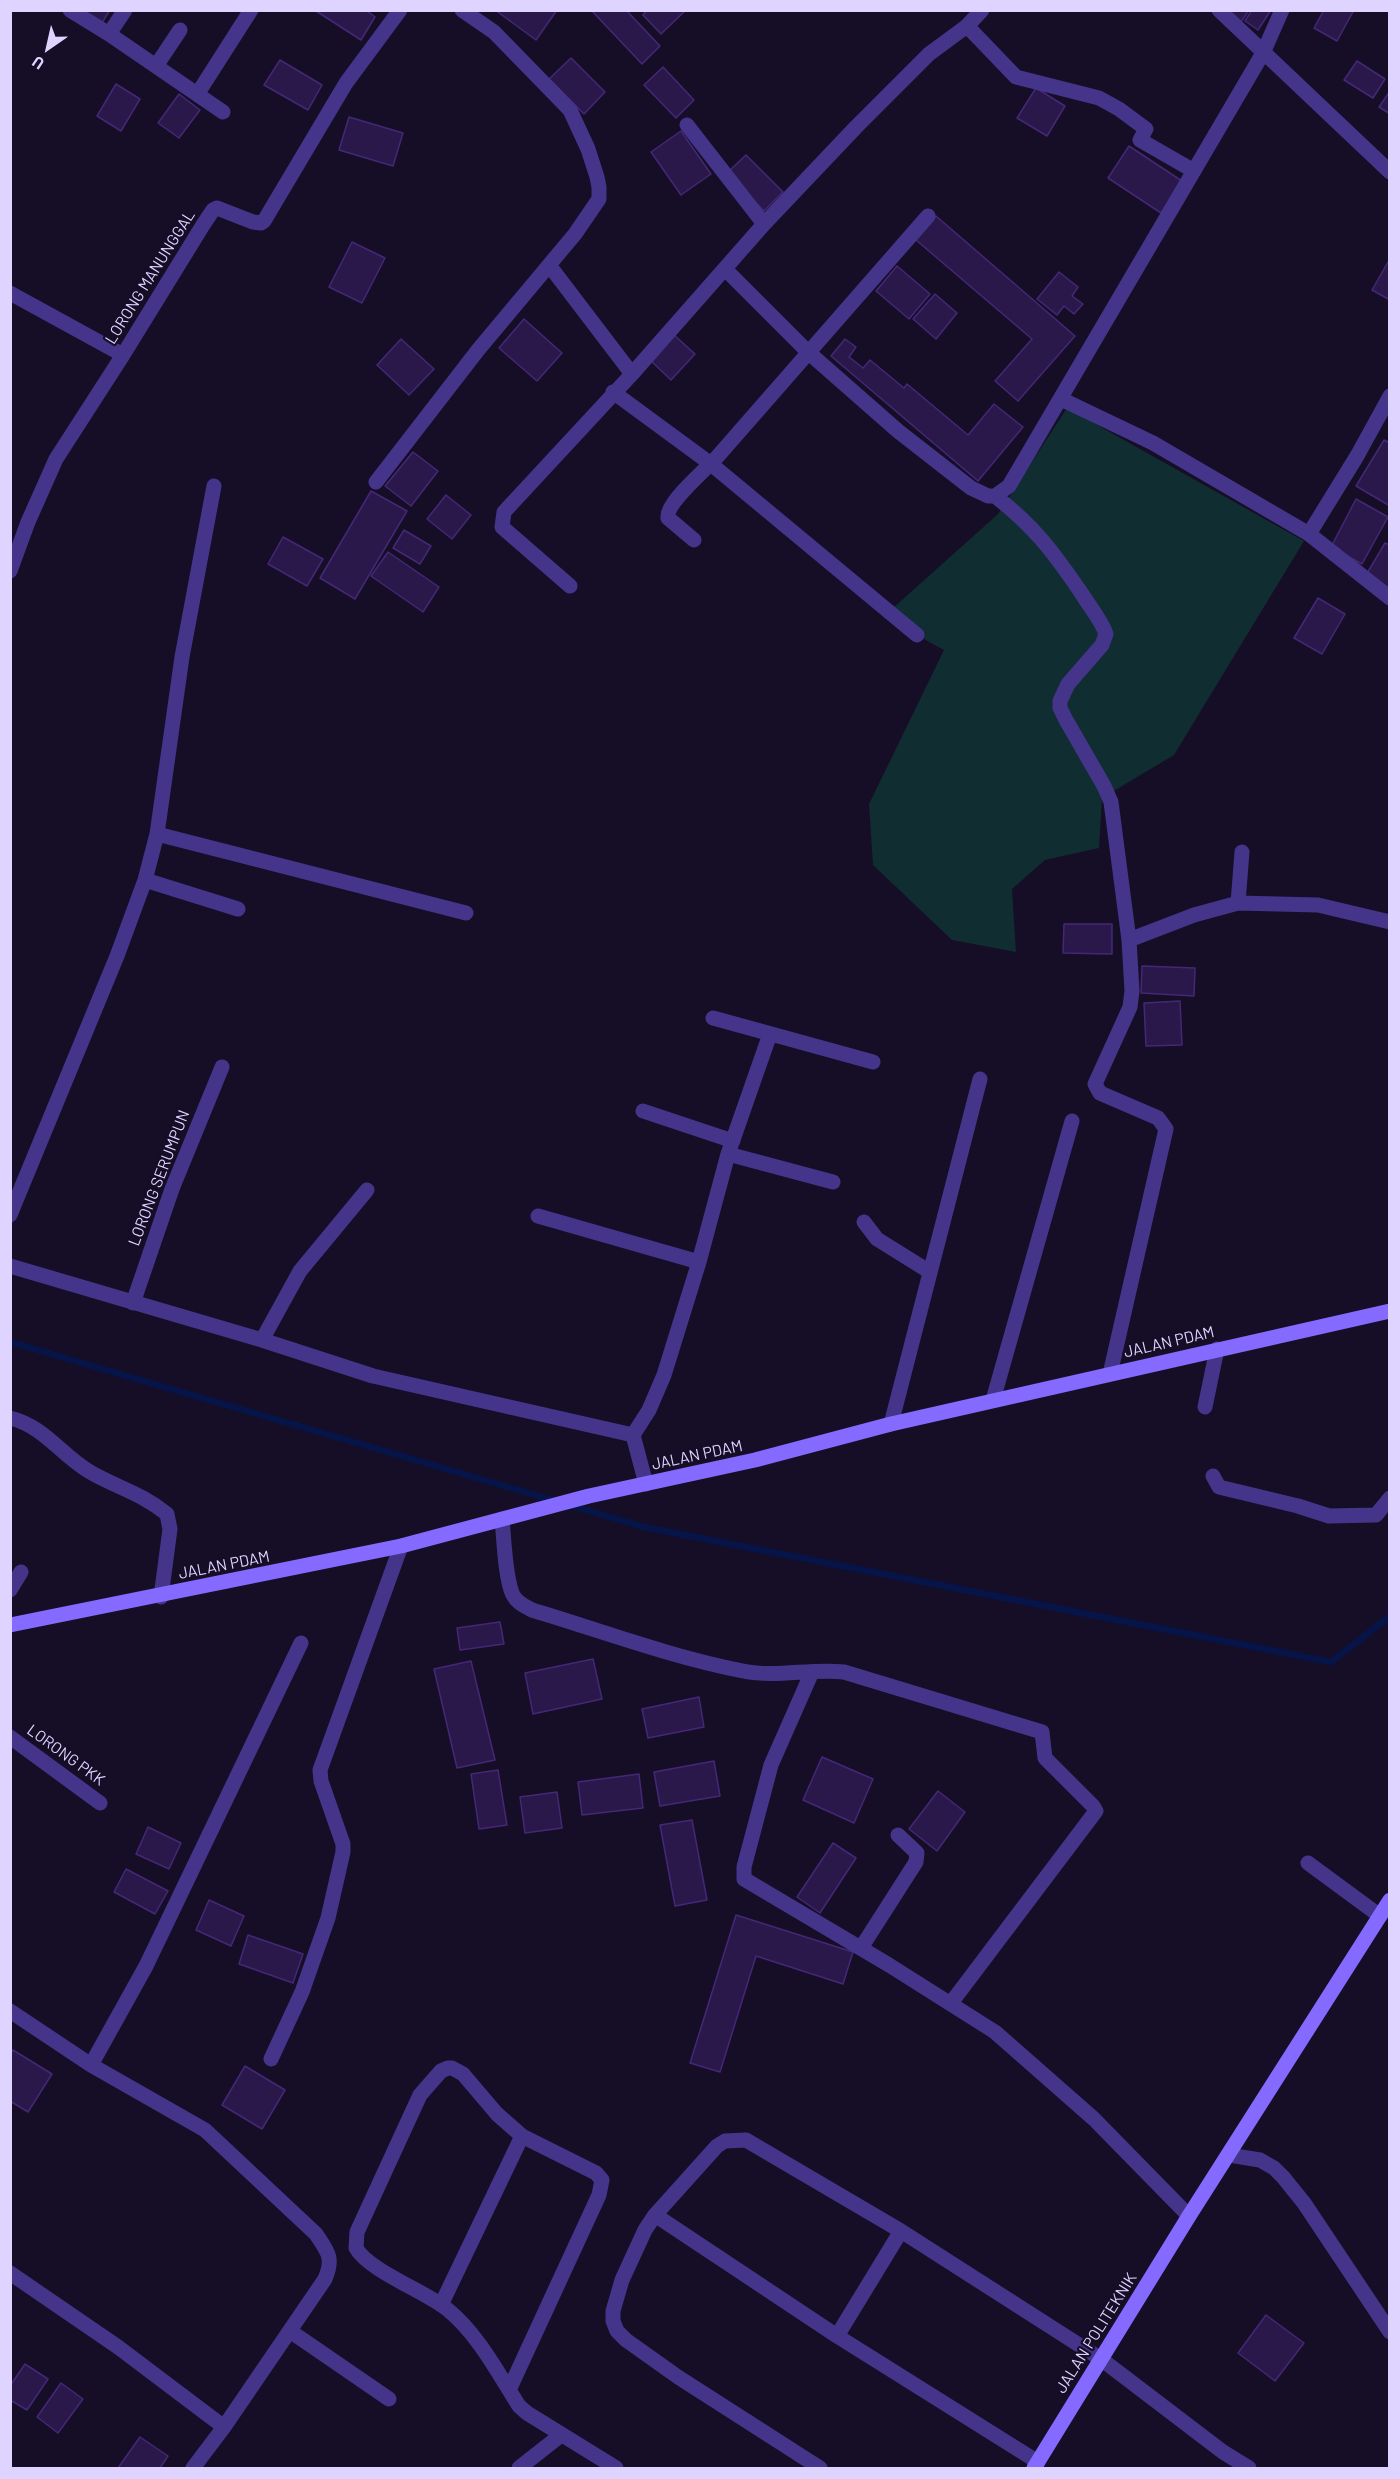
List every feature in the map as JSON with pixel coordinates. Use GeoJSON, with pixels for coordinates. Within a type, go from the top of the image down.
{"type":"FeatureCollection","features":[{"type":"Feature","properties":{"kind":"street"},"geometry":{"type":"LineString","coordinates":[[70,10],[198,93],[223,112]]}},
{"type":"Feature","properties":{"kind":"street"},"geometry":{"type":"LineString","coordinates":[[109,34],[125,10]]}},
{"type":"Feature","properties":{"kind":"street"},"geometry":{"type":"LineString","coordinates":[[198,93],[251,10]]}},
{"type":"Feature","properties":{"kind":"street","name":"LORONG MANUNGGAL"},"geometry":{"type":"LineString","coordinates":[[10,571],[32,512],[56,459],[213,210],[219,208],[258,224],[264,220],[346,83],[400,10]]}},
{"type":"Feature","properties":{"kind":"street"},"geometry":{"type":"LineString","coordinates":[[376,482],[478,350],[549,265],[598,199],[599,187],[588,149],[570,110],[494,32],[462,10]]}},
{"type":"Feature","properties":{"kind":"street"},"geometry":{"type":"LineString","coordinates":[[570,586],[502,527],[504,512],[632,374],[764,224],[856,127],[929,54],[967,26],[982,10]]}},
{"type":"Feature","properties":{"kind":"street"},"geometry":{"type":"LineString","coordinates":[[1219,10],[1388,166]]}},
{"type":"Feature","properties":{"kind":"street"},"geometry":{"type":"LineString","coordinates":[[725,269],[808,352],[898,431],[971,488],[988,496],[995,496],[1009,486],[1061,399],[1263,53],[1282,10]]}},
{"type":"Feature","properties":{"kind":"street"},"geometry":{"type":"LineString","coordinates":[[967,26],[1016,77],[1099,98],[1146,129],[1140,140],[1194,171]]}},
{"type":"Feature","properties":{"kind":"street"},"geometry":{"type":"LineString","coordinates":[[156,66],[180,30]]}},
{"type":"Feature","properties":{"kind":"street"},"geometry":{"type":"LineString","coordinates":[[687,125],[764,224]]}},
{"type":"Feature","properties":{"kind":"street"},"geometry":{"type":"LineString","coordinates":[[693,540],[671,523],[667,514],[671,505],[711,464],[928,216]]}},
{"type":"Feature","properties":{"kind":"street"},"geometry":{"type":"LineString","coordinates":[[549,265],[632,374]]}},
{"type":"Feature","properties":{"kind":"street"},"geometry":{"type":"LineString","coordinates":[[10,293],[123,355]]}},
{"type":"Feature","properties":{"kind":"street"},"geometry":{"type":"LineString","coordinates":[[614,393],[711,464],[917,635]]}},
{"type":"Feature","properties":{"kind":"street"},"geometry":{"type":"LineString","coordinates":[[1309,534],[1357,456],[1389,396]]}},
{"type":"Feature","properties":{"kind":"street"},"geometry":{"type":"LineString","coordinates":[[1061,399],[1153,443],[1309,534],[1389,598]]}},
{"type":"Feature","properties":{"kind":"street"},"geometry":{"type":"LineString","coordinates":[[10,1215],[117,956],[145,880],[157,834],[182,657],[214,486]]}},
{"type":"Feature","properties":{"kind":"street"},"geometry":{"type":"LineString","coordinates":[[995,496],[1028,523],[1044,540],[1105,631],[1106,638],[1063,693],[1060,708],[1111,802],[1130,940],[1132,991],[1130,1007],[1095,1084],[1100,1093],[1109,1099],[1158,1118],[1165,1125],[1166,1135],[1110,1374]]}},
{"type":"Feature","properties":{"kind":"street"},"geometry":{"type":"LineString","coordinates":[[157,834],[466,914]]}},
{"type":"Feature","properties":{"kind":"street"},"geometry":{"type":"LineString","coordinates":[[1238,903],[1242,852]]}},
{"type":"Feature","properties":{"kind":"street"},"geometry":{"type":"LineString","coordinates":[[145,880],[238,909]]}},
{"type":"Feature","properties":{"kind":"street"},"geometry":{"type":"LineString","coordinates":[[1130,940],[1194,915],[1238,903],[1318,905],[1389,922]]}},
{"type":"Feature","properties":{"kind":"street"},"geometry":{"type":"LineString","coordinates":[[713,1018],[873,1062]]}},
{"type":"Feature","properties":{"kind":"street"},"geometry":{"type":"LineString","coordinates":[[646,1484],[633,1435],[649,1410],[664,1375],[731,1148],[770,1034]]}},
{"type":"Feature","properties":{"kind":"street","name":"LORONG SERUMPUN"},"geometry":{"type":"LineString","coordinates":[[133,1303],[172,1189],[222,1067]]}},
{"type":"Feature","properties":{"kind":"street"},"geometry":{"type":"LineString","coordinates":[[891,1424],[980,1079]]}},
{"type":"Feature","properties":{"kind":"street"},"geometry":{"type":"LineString","coordinates":[[643,1111],[731,1148],[833,1182]]}},
{"type":"Feature","properties":{"kind":"street"},"geometry":{"type":"LineString","coordinates":[[993,1400],[1072,1121]]}},
{"type":"Feature","properties":{"kind":"street"},"geometry":{"type":"LineString","coordinates":[[262,1340],[300,1271],[367,1190]]}},
{"type":"Feature","properties":{"kind":"street"},"geometry":{"type":"LineString","coordinates":[[538,1216],[699,1262]]}},
{"type":"Feature","properties":{"kind":"street"},"geometry":{"type":"LineString","coordinates":[[864,1221],[877,1239],[930,1272]]}},
{"type":"Feature","properties":{"kind":"street"},"geometry":{"type":"LineString","coordinates":[[10,1266],[262,1340],[373,1376],[633,1435]]}},
{"type":"Feature","properties":{"kind":"street","name":"JALAN PDAM"},"geometry":{"type":"LineString","coordinates":[[10,1625],[160,1597],[401,1546],[589,1496],[755,1460],[891,1424],[1389,1311]]}},
{"type":"Feature","properties":{"kind":"street"},"geometry":{"type":"LineString","coordinates":[[1205,1407],[1217,1349]]}},
{"type":"Feature","properties":{"kind":"street"},"geometry":{"type":"LineString","coordinates":[[10,1418],[46,1435],[89,1471],[149,1499],[167,1514],[170,1529],[160,1597]]}},
{"type":"Feature","properties":{"kind":"street"},"geometry":{"type":"LineString","coordinates":[[1213,1476],[1220,1487],[1329,1516],[1376,1515],[1389,1498]]}},
{"type":"Feature","properties":{"kind":"street"},"geometry":{"type":"LineString","coordinates":[[501,1519],[509,1582],[513,1596],[523,1606],[643,1645],[745,1672],[781,1674],[829,1670],[852,1674],[1042,1732],[1045,1758],[1096,1810],[1093,1817],[951,2003]]}},
{"type":"Feature","properties":{"kind":"street"},"geometry":{"type":"LineString","coordinates":[[271,2059],[306,1982],[328,1918],[343,1852],[343,1844],[321,1781],[320,1770],[401,1546]]}},
{"type":"Feature","properties":{"kind":"street"},"geometry":{"type":"LineString","coordinates":[[10,1590],[21,1572]]}},
{"type":"Feature","properties":{"kind":"street"},"geometry":{"type":"LineString","coordinates":[[91,2065],[146,1966],[301,1643]]}},
{"type":"Feature","properties":{"kind":"street"},"geometry":{"type":"LineString","coordinates":[[812,1672],[771,1765],[743,1875],[744,1879],[861,1948],[995,2032],[1085,2111],[1189,2216]]}},
{"type":"Feature","properties":{"kind":"street","name":"LORONG PKK"},"geometry":{"type":"LineString","coordinates":[[10,1737],[100,1803]]}},
{"type":"Feature","properties":{"kind":"street"},"geometry":{"type":"LineString","coordinates":[[861,1948],[916,1862],[917,1853],[898,1834]]}},
{"type":"Feature","properties":{"kind":"street"},"geometry":{"type":"LineString","coordinates":[[1308,1863],[1380,1916]]}},
{"type":"Feature","properties":{"kind":"street","name":"JALAN POLITEKNIK"},"geometry":{"type":"LineString","coordinates":[[1036,2465],[1189,2216],[1389,1900]]}},
{"type":"Feature","properties":{"kind":"street"},"geometry":{"type":"LineString","coordinates":[[10,2011],[91,2065],[205,2130],[316,2234],[331,2260],[330,2269],[290,2331],[193,2469]]}},
{"type":"Feature","properties":{"kind":"street"},"geometry":{"type":"LineString","coordinates":[[509,2390],[603,2183],[596,2174],[522,2136],[497,2114],[457,2070],[452,2068],[441,2071],[420,2095],[357,2232],[355,2243],[358,2252],[367,2260],[441,2305],[468,2330],[519,2406],[616,2469]]}},
{"type":"Feature","properties":{"kind":"street"},"geometry":{"type":"LineString","coordinates":[[441,2305],[522,2136]]}},
{"type":"Feature","properties":{"kind":"street"},"geometry":{"type":"LineString","coordinates":[[820,2469],[678,2377],[626,2340],[617,2331],[613,2321],[613,2311],[622,2280],[645,2230],[655,2215],[717,2146],[725,2141],[746,2140],[902,2231],[1101,2359],[1244,2467]]}},
{"type":"Feature","properties":{"kind":"street"},"geometry":{"type":"LineString","coordinates":[[1229,2155],[1260,2160],[1274,2168],[1283,2177],[1304,2203],[1389,2332]]}},
{"type":"Feature","properties":{"kind":"street"},"geometry":{"type":"LineString","coordinates":[[655,2215],[1036,2465]]}},
{"type":"Feature","properties":{"kind":"street"},"geometry":{"type":"LineString","coordinates":[[837,2336],[902,2231]]}},
{"type":"Feature","properties":{"kind":"street"},"geometry":{"type":"LineString","coordinates":[[10,2273],[117,2347],[224,2427]]}},
{"type":"Feature","properties":{"kind":"street"},"geometry":{"type":"LineString","coordinates":[[290,2331],[389,2399]]}},
{"type":"Feature","properties":{"kind":"street"},"geometry":{"type":"LineString","coordinates":[[519,2469],[561,2435]]}},
{"type":"Feature","properties":{"kind":"green space"},"geometry":{"type":"Polygon","coordinates":[[[1067,408],[1304,541],[1174,755],[1102,798],[1099,848],[1045,860],[1012,889],[1016,952],[952,940],[873,865],[869,804],[944,650],[883,617],[998,514],[1067,408]]]}},
{"type":"Feature","properties":{"kind":"building"},"geometry":{"type":"Polygon","coordinates":[[[81,10],[110,10],[100,26],[81,10]]]}},
{"type":"Feature","properties":{"kind":"building"},"geometry":{"type":"Polygon","coordinates":[[[366,10],[375,17],[361,40],[316,11],[366,10]]]}},
{"type":"Feature","properties":{"kind":"building"},"geometry":{"type":"Polygon","coordinates":[[[495,10],[557,10],[536,40],[495,10]]]}},
{"type":"Feature","properties":{"kind":"building"},"geometry":{"type":"Polygon","coordinates":[[[591,10],[626,10],[660,46],[642,64],[591,10]]]}},
{"type":"Feature","properties":{"kind":"building"},"geometry":{"type":"Polygon","coordinates":[[[647,10],[686,10],[661,34],[643,15],[647,10]]]}},
{"type":"Feature","properties":{"kind":"building"},"geometry":{"type":"Polygon","coordinates":[[[1224,10],[1249,10],[1241,22],[1224,10]]]}},
{"type":"Feature","properties":{"kind":"building"},"geometry":{"type":"Polygon","coordinates":[[[1252,10],[1271,10],[1258,30],[1245,21],[1252,10]]]}},
{"type":"Feature","properties":{"kind":"building"},"geometry":{"type":"Polygon","coordinates":[[[1324,10],[1354,10],[1337,41],[1314,28],[1324,10]]]}},
{"type":"Feature","properties":{"kind":"building"},"geometry":{"type":"Polygon","coordinates":[[[571,58],[605,92],[584,114],[549,79],[571,58]]]}},
{"type":"Feature","properties":{"kind":"building"},"geometry":{"type":"Polygon","coordinates":[[[280,60],[322,85],[308,110],[264,85],[280,60]]]}},
{"type":"Feature","properties":{"kind":"building"},"geometry":{"type":"Polygon","coordinates":[[[1357,61],[1385,79],[1373,98],[1344,80],[1357,61]]]}},
{"type":"Feature","properties":{"kind":"building"},"geometry":{"type":"Polygon","coordinates":[[[663,67],[694,100],[676,118],[644,85],[663,67]]]}},
{"type":"Feature","properties":{"kind":"building"},"geometry":{"type":"Polygon","coordinates":[[[116,84],[140,99],[121,131],[97,116],[116,84]]]}},
{"type":"Feature","properties":{"kind":"building"},"geometry":{"type":"Polygon","coordinates":[[[1036,88],[1065,106],[1047,136],[1017,118],[1036,88]]]}},
{"type":"Feature","properties":{"kind":"building"},"geometry":{"type":"Polygon","coordinates":[[[1390,91],[1390,114],[1379,107],[1390,91]]]}},
{"type":"Feature","properties":{"kind":"building"},"geometry":{"type":"Polygon","coordinates":[[[179,94],[200,110],[179,138],[158,123],[179,94]]]}},
{"type":"Feature","properties":{"kind":"building"},"geometry":{"type":"Polygon","coordinates":[[[349,117],[403,133],[393,166],[339,150],[349,117]]]}},
{"type":"Feature","properties":{"kind":"building"},"geometry":{"type":"Polygon","coordinates":[[[681,131],[711,174],[681,195],[651,152],[681,131]]]}},
{"type":"Feature","properties":{"kind":"building"},"geometry":{"type":"Polygon","coordinates":[[[1129,146],[1182,181],[1161,213],[1108,178],[1129,146]]]}},
{"type":"Feature","properties":{"kind":"building"},"geometry":{"type":"Polygon","coordinates":[[[746,155],[783,192],[764,211],[727,173],[746,155]]]}},
{"type":"Feature","properties":{"kind":"building"},"geometry":{"type":"Polygon","coordinates":[[[936,216],[1075,336],[1018,401],[995,381],[1032,339],[916,240],[936,216]]]}},
{"type":"Feature","properties":{"kind":"building"},"geometry":{"type":"Polygon","coordinates":[[[352,242],[385,258],[362,303],[329,287],[352,242]]]}},
{"type":"Feature","properties":{"kind":"building"},"geometry":{"type":"Polygon","coordinates":[[[1388,262],[1390,263],[1390,300],[1372,290],[1388,262]]]}},
{"type":"Feature","properties":{"kind":"building"},"geometry":{"type":"Polygon","coordinates":[[[897,266],[930,294],[909,319],[876,291],[897,266]]]}},
{"type":"Feature","properties":{"kind":"building"},"geometry":{"type":"Polygon","coordinates":[[[1059,272],[1078,287],[1072,296],[1083,304],[1074,314],[1064,306],[1057,315],[1037,299],[1059,272]]]}},
{"type":"Feature","properties":{"kind":"building"},"geometry":{"type":"Polygon","coordinates":[[[935,294],[957,313],[936,339],[913,319],[935,294]]]}},
{"type":"Feature","properties":{"kind":"building"},"geometry":{"type":"Polygon","coordinates":[[[524,319],[562,353],[537,381],[499,348],[524,319]]]}},
{"type":"Feature","properties":{"kind":"building"},"geometry":{"type":"Polygon","coordinates":[[[673,334],[695,354],[671,380],[649,359],[673,334]]]}},
{"type":"Feature","properties":{"kind":"building"},"geometry":{"type":"Polygon","coordinates":[[[401,339],[434,369],[409,395],[377,365],[401,339]]]}},
{"type":"Feature","properties":{"kind":"building"},"geometry":{"type":"Polygon","coordinates":[[[845,339],[856,347],[849,357],[863,368],[870,360],[904,388],[907,384],[968,435],[994,404],[1023,427],[978,481],[831,356],[845,339]]]}},
{"type":"Feature","properties":{"kind":"building"},"geometry":{"type":"Polygon","coordinates":[[[1384,440],[1390,443],[1390,506],[1356,486],[1384,440]]]}},
{"type":"Feature","properties":{"kind":"building"},"geometry":{"type":"Polygon","coordinates":[[[413,452],[438,471],[411,506],[385,486],[413,452]]]}},
{"type":"Feature","properties":{"kind":"building"},"geometry":{"type":"Polygon","coordinates":[[[371,491],[407,511],[355,599],[320,578],[371,491]]]}},
{"type":"Feature","properties":{"kind":"building"},"geometry":{"type":"Polygon","coordinates":[[[446,495],[471,515],[452,539],[427,519],[446,495]]]}},
{"type":"Feature","properties":{"kind":"building"},"geometry":{"type":"Polygon","coordinates":[[[1356,499],[1388,517],[1362,564],[1331,547],[1356,499]]]}},
{"type":"Feature","properties":{"kind":"building"},"geometry":{"type":"Polygon","coordinates":[[[404,530],[431,546],[420,564],[393,548],[404,530]]]}},
{"type":"Feature","properties":{"kind":"building"},"geometry":{"type":"Polygon","coordinates":[[[283,537],[323,559],[307,586],[268,564],[283,537]]]}},
{"type":"Feature","properties":{"kind":"building"},"geometry":{"type":"Polygon","coordinates":[[[1385,543],[1390,545],[1390,589],[1366,575],[1385,543]]]}},
{"type":"Feature","properties":{"kind":"building"},"geometry":{"type":"Polygon","coordinates":[[[388,552],[439,587],[423,612],[371,576],[388,552]]]}},
{"type":"Feature","properties":{"kind":"building"},"geometry":{"type":"Polygon","coordinates":[[[1318,598],[1345,614],[1322,654],[1294,638],[1318,598]]]}},
{"type":"Feature","properties":{"kind":"building"},"geometry":{"type":"Polygon","coordinates":[[[1064,924],[1112,924],[1112,954],[1063,953],[1064,924]]]}},
{"type":"Feature","properties":{"kind":"building"},"geometry":{"type":"Polygon","coordinates":[[[1142,966],[1195,968],[1194,996],[1141,993],[1142,966]]]}},
{"type":"Feature","properties":{"kind":"building"},"geometry":{"type":"Polygon","coordinates":[[[1180,1001],[1182,1045],[1146,1046],[1144,1003],[1180,1001]]]}},
{"type":"Feature","properties":{"kind":"building"},"geometry":{"type":"Polygon","coordinates":[[[500,1622],[504,1644],[460,1650],[457,1628],[500,1622]]]}},
{"type":"Feature","properties":{"kind":"building"},"geometry":{"type":"Polygon","coordinates":[[[593,1659],[602,1699],[533,1714],[525,1673],[593,1659]]]}},
{"type":"Feature","properties":{"kind":"building"},"geometry":{"type":"Polygon","coordinates":[[[471,1661],[495,1760],[457,1768],[434,1669],[471,1661]]]}},
{"type":"Feature","properties":{"kind":"building"},"geometry":{"type":"Polygon","coordinates":[[[699,1697],[704,1727],[648,1738],[642,1709],[699,1697]]]}},
{"type":"Feature","properties":{"kind":"building"},"geometry":{"type":"Polygon","coordinates":[[[822,1757],[873,1779],[854,1823],[803,1800],[822,1757]]]}},
{"type":"Feature","properties":{"kind":"building"},"geometry":{"type":"Polygon","coordinates":[[[714,1761],[720,1796],[660,1806],[654,1772],[714,1761]]]}},
{"type":"Feature","properties":{"kind":"building"},"geometry":{"type":"Polygon","coordinates":[[[498,1770],[507,1825],[479,1829],[471,1774],[498,1770]]]}},
{"type":"Feature","properties":{"kind":"building"},"geometry":{"type":"Polygon","coordinates":[[[639,1774],[643,1808],[582,1815],[578,1782],[639,1774]]]}},
{"type":"Feature","properties":{"kind":"building"},"geometry":{"type":"Polygon","coordinates":[[[938,1791],[965,1812],[937,1851],[909,1829],[938,1791]]]}},
{"type":"Feature","properties":{"kind":"building"},"geometry":{"type":"Polygon","coordinates":[[[557,1792],[562,1828],[525,1833],[520,1797],[557,1792]]]}},
{"type":"Feature","properties":{"kind":"building"},"geometry":{"type":"Polygon","coordinates":[[[692,1820],[707,1900],[675,1906],[660,1825],[692,1820]]]}},
{"type":"Feature","properties":{"kind":"building"},"geometry":{"type":"Polygon","coordinates":[[[148,1827],[181,1843],[169,1869],[136,1854],[148,1827]]]}},
{"type":"Feature","properties":{"kind":"building"},"geometry":{"type":"Polygon","coordinates":[[[833,1843],[856,1858],[820,1913],[797,1897],[833,1843]]]}},
{"type":"Feature","properties":{"kind":"building"},"geometry":{"type":"Polygon","coordinates":[[[126,1869],[168,1891],[155,1914],[114,1892],[126,1869]]]}},
{"type":"Feature","properties":{"kind":"building"},"geometry":{"type":"Polygon","coordinates":[[[209,1900],[244,1916],[231,1946],[196,1930],[209,1900]]]}},
{"type":"Feature","properties":{"kind":"building"},"geometry":{"type":"Polygon","coordinates":[[[736,1915],[853,1952],[843,1984],[756,1956],[720,2072],[690,2063],[736,1915]]]}},
{"type":"Feature","properties":{"kind":"building"},"geometry":{"type":"Polygon","coordinates":[[[248,1935],[303,1954],[293,1983],[239,1964],[248,1935]]]}},
{"type":"Feature","properties":{"kind":"building"},"geometry":{"type":"Polygon","coordinates":[[[13,2050],[52,2074],[28,2112],[10,2101],[10,2055],[13,2050]]]}},
{"type":"Feature","properties":{"kind":"building"},"geometry":{"type":"Polygon","coordinates":[[[245,2066],[285,2090],[262,2129],[222,2105],[245,2066]]]}},
{"type":"Feature","properties":{"kind":"building"},"geometry":{"type":"Polygon","coordinates":[[[1266,2315],[1304,2343],[1275,2381],[1238,2353],[1266,2315]]]}},
{"type":"Feature","properties":{"kind":"building"},"geometry":{"type":"Polygon","coordinates":[[[25,2364],[48,2379],[27,2410],[10,2400],[10,2386],[25,2364]]]}},
{"type":"Feature","properties":{"kind":"building"},"geometry":{"type":"Polygon","coordinates":[[[61,2383],[83,2399],[58,2433],[37,2417],[61,2383]]]}},
{"type":"Feature","properties":{"kind":"building"},"geometry":{"type":"Polygon","coordinates":[[[140,2437],[168,2456],[160,2468],[118,2468],[140,2437]]]}},
{"type":"Feature","properties":{"kind":"waterway"},"geometry":{"type":"LineString","coordinates":[[10,1342],[556,1501]]}},
{"type":"Feature","properties":{"kind":"waterway"},"geometry":{"type":"LineString","coordinates":[[569,1505],[644,1527],[1331,1662],[1390,1616]]}}]}
